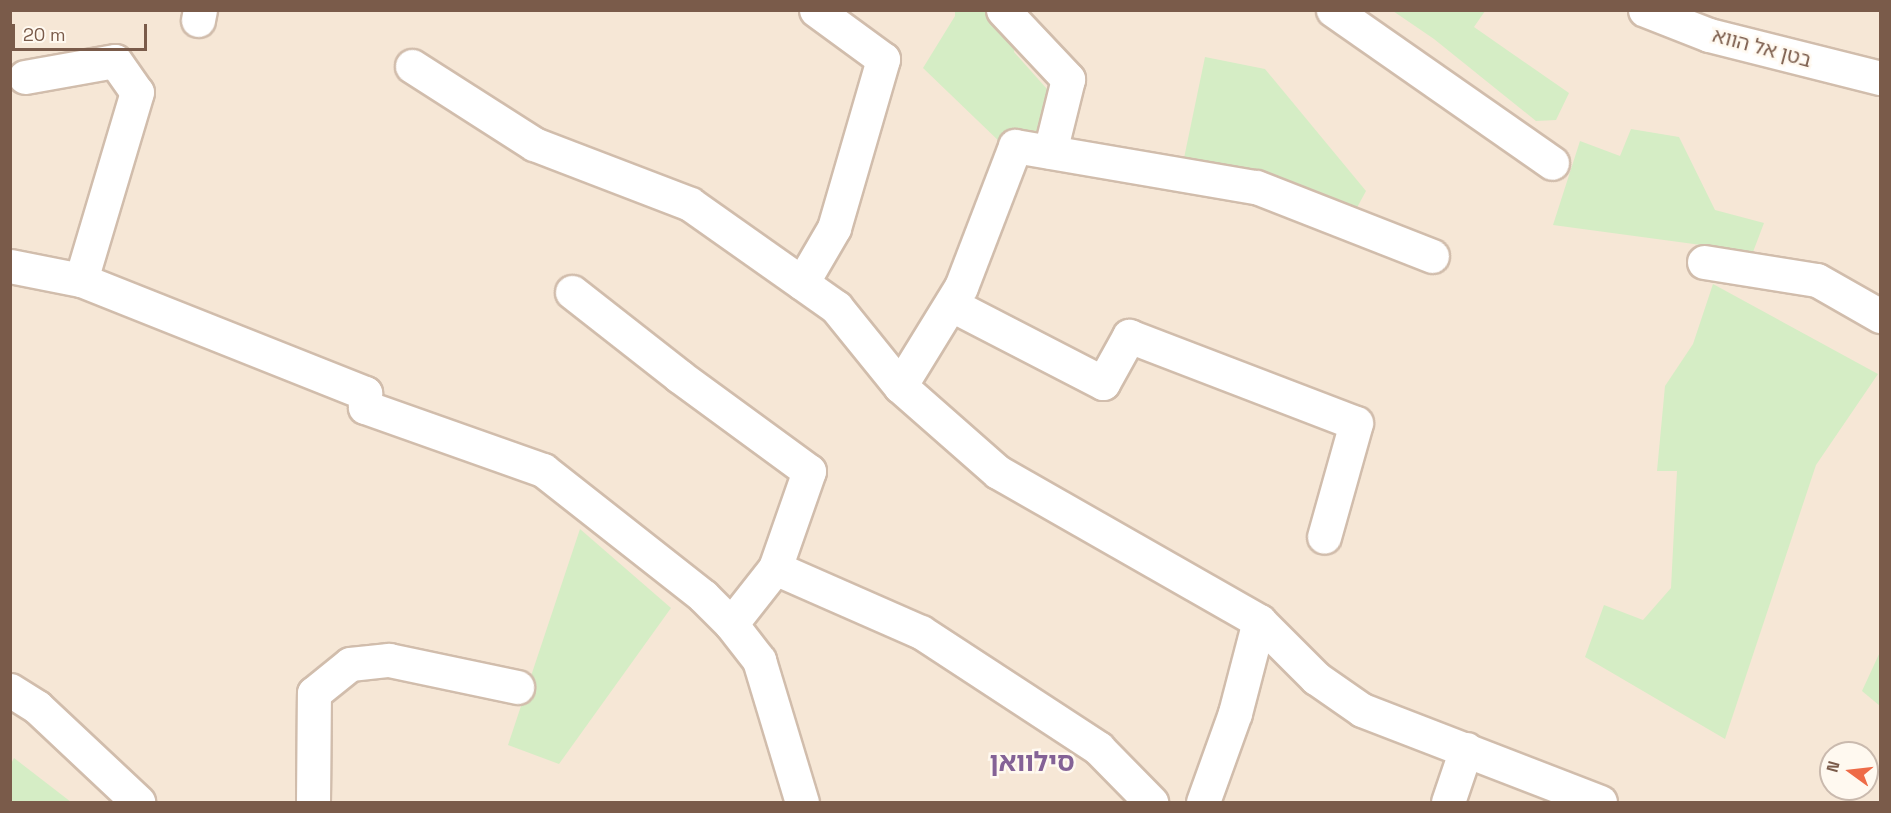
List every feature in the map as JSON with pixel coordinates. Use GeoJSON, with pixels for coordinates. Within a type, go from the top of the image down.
{"type":"FeatureCollection","features":[{"type":"Feature","properties":{"kind":"street"},"geometry":{"type":"LineString","coordinates":[[802,283],[834,228],[883,59],[816,10]]}},
{"type":"Feature","properties":{"kind":"street"},"geometry":{"type":"LineString","coordinates":[[1003,10],[1068,80],[1050,152]]}},
{"type":"Feature","properties":{"kind":"street"},"geometry":{"type":"LineString","coordinates":[[1333,10],[1552,163]]}},
{"type":"Feature","properties":{"kind":"street","name":"בטן אל הווא"},"geometry":{"type":"LineString","coordinates":[[1645,10],[1709,35],[1881,78]]}},
{"type":"Feature","properties":{"kind":"street"},"geometry":{"type":"LineString","coordinates":[[26,77],[115,61],[137,92],[81,280]]}},
{"type":"Feature","properties":{"kind":"street"},"geometry":{"type":"LineString","coordinates":[[412,66],[534,144],[690,204],[836,307],[900,386],[998,472],[1259,621],[1316,678],[1362,710],[1466,749],[1538,780],[1600,802]]}},
{"type":"Feature","properties":{"kind":"street"},"geometry":{"type":"LineString","coordinates":[[900,386],[952,304],[1016,146],[1257,187],[1432,256]]}},
{"type":"Feature","properties":{"kind":"street"},"geometry":{"type":"LineString","coordinates":[[1704,262],[1817,280],[1881,316]]}},
{"type":"Feature","properties":{"kind":"street"},"geometry":{"type":"LineString","coordinates":[[10,266],[81,280],[365,393],[365,407],[543,470],[703,596],[731,624],[759,660],[802,802]]}},
{"type":"Feature","properties":{"kind":"street"},"geometry":{"type":"LineString","coordinates":[[572,292],[679,376],[809,471],[775,568],[731,624]]}},
{"type":"Feature","properties":{"kind":"street"},"geometry":{"type":"LineString","coordinates":[[952,304],[1103,382],[1129,336],[1356,423],[1324,537]]}},
{"type":"Feature","properties":{"kind":"street"},"geometry":{"type":"LineString","coordinates":[[775,568],[921,632],[1098,748],[1151,802]]}},
{"type":"Feature","properties":{"kind":"street"},"geometry":{"type":"LineString","coordinates":[[1203,802],[1235,712],[1259,621]]}},
{"type":"Feature","properties":{"kind":"street"},"geometry":{"type":"LineString","coordinates":[[313,802],[314,693],[350,664],[389,660],[517,687]]}},
{"type":"Feature","properties":{"kind":"street"},"geometry":{"type":"LineString","coordinates":[[10,690],[37,707],[138,802]]}},
{"type":"Feature","properties":{"kind":"street"},"geometry":{"type":"LineString","coordinates":[[1448,802],[1466,749]]}},
{"type":"Feature","properties":{"kind":"shaded area"},"geometry":{"type":"Polygon","coordinates":[[[10,11],[1880,11],[1880,802],[11,802],[10,11]]]}},
{"type":"Feature","properties":{"kind":"green space"},"geometry":{"type":"Polygon","coordinates":[[[955,11],[1023,11],[1014,52],[1055,98],[1044,138],[1003,145],[923,68],[955,16],[955,11]]]}},
{"type":"Feature","properties":{"kind":"green space"},"geometry":{"type":"Polygon","coordinates":[[[1393,11],[1485,11],[1474,27],[1569,93],[1556,120],[1536,121],[1434,39],[1393,11]]]}},
{"type":"Feature","properties":{"kind":"green space"},"geometry":{"type":"Polygon","coordinates":[[[1205,57],[1265,69],[1366,191],[1353,215],[1183,163],[1205,57]]]}},
{"type":"Feature","properties":{"kind":"green space"},"geometry":{"type":"Polygon","coordinates":[[[1631,129],[1679,137],[1715,210],[1764,223],[1753,252],[1553,225],[1580,141],[1620,156],[1631,129]]]}},
{"type":"Feature","properties":{"kind":"green space"},"geometry":{"type":"Polygon","coordinates":[[[1713,284],[1878,374],[1816,465],[1725,739],[1585,657],[1604,605],[1643,620],[1671,588],[1677,471],[1657,471],[1665,386],[1693,344],[1713,284]]]}},
{"type":"Feature","properties":{"kind":"green space"},"geometry":{"type":"Polygon","coordinates":[[[580,529],[671,608],[559,764],[508,745],[580,529]]]}},
{"type":"Feature","properties":{"kind":"green space"},"geometry":{"type":"Polygon","coordinates":[[[1880,652],[1880,706],[1862,691],[1880,652]]]}},
{"type":"Feature","properties":{"kind":"green space"},"geometry":{"type":"Polygon","coordinates":[[[14,758],[71,802],[11,802],[11,764],[14,758]]]}},
{"type":"Feature","properties":{"kind":"district","name":"סילוואן"},"geometry":{"type":"Point","coordinates":[1032,763]}}]}
